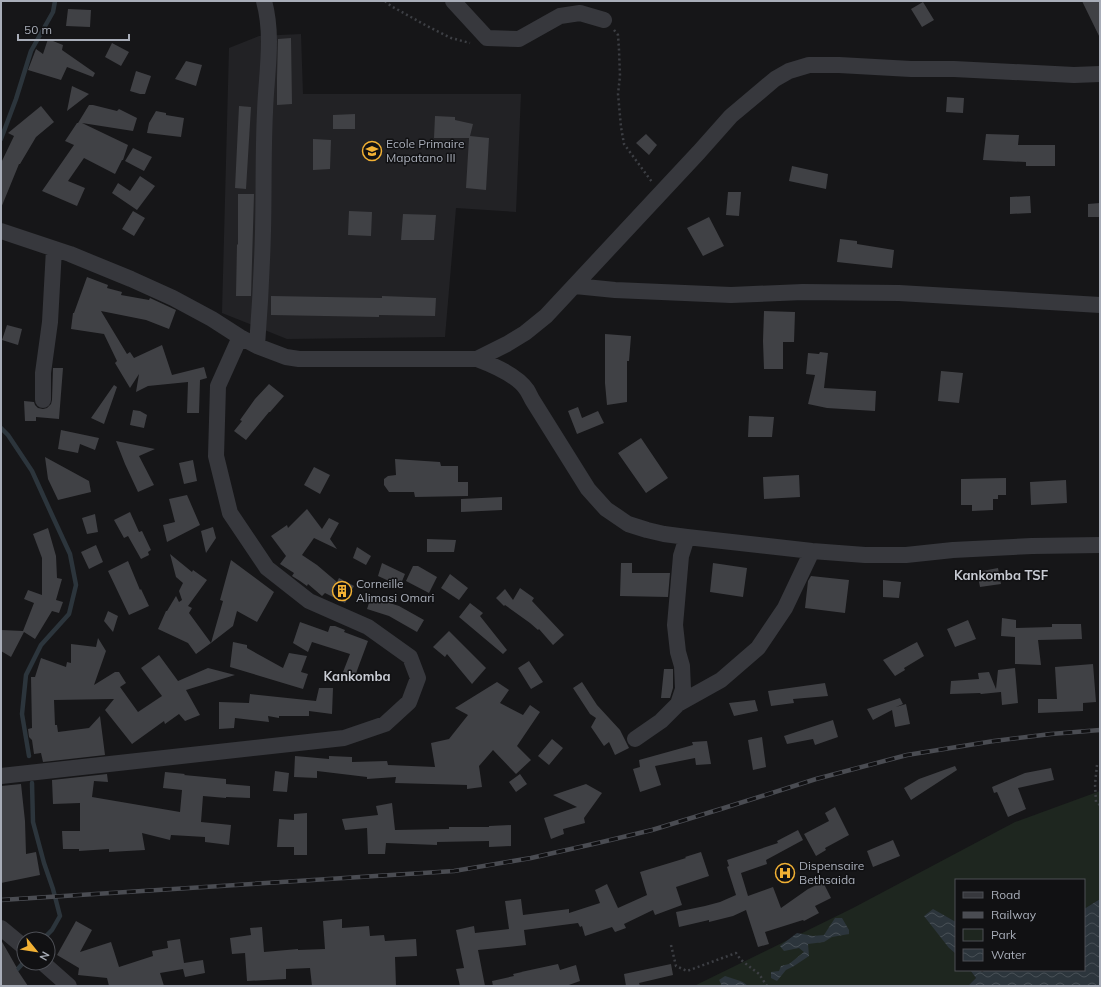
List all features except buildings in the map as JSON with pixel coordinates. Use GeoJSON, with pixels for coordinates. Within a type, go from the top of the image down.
{"type":"FeatureCollection","features":[{"type":"Feature","properties":{"kind":"street"},"geometry":{"type":"LineString","coordinates":[[257,346],[261,293],[265,111],[269,45],[264,1]]}},
{"type":"Feature","properties":{"kind":"street"},"geometry":{"type":"LineString","coordinates":[[452,1],[487,38],[519,39],[560,16],[580,13],[604,20]]}},
{"type":"Feature","properties":{"kind":"street"},"geometry":{"type":"LineString","coordinates":[[477,359],[525,333],[546,316],[731,116],[775,79],[789,71],[809,65],[839,64],[911,69],[954,69],[1074,75],[1100,74]]}},
{"type":"Feature","properties":{"kind":"street"},"geometry":{"type":"LineString","coordinates":[[1,230],[131,279],[212,318],[240,338],[286,357],[299,359],[477,359],[496,366],[515,378],[527,389],[588,489],[606,509],[628,524],[664,534],[865,555],[906,555],[953,550],[1024,546],[1100,545]]}},
{"type":"Feature","properties":{"kind":"street"},"geometry":{"type":"LineString","coordinates":[[43,400],[43,373],[50,322],[54,249]]}},
{"type":"Feature","properties":{"kind":"street"},"geometry":{"type":"LineString","coordinates":[[575,286],[615,290],[730,295],[803,292],[899,293],[1100,305]]}},
{"type":"Feature","properties":{"kind":"street"},"geometry":{"type":"LineString","coordinates":[[1,776],[344,738],[385,724],[409,702],[418,678],[410,657],[368,628],[309,602],[268,568],[230,513],[216,456],[218,386],[240,338]]}},
{"type":"Feature","properties":{"kind":"street"},"geometry":{"type":"LineString","coordinates":[[678,704],[683,689],[683,675],[678,652],[675,625],[681,556],[687,537]]}},
{"type":"Feature","properties":{"kind":"street"},"geometry":{"type":"LineString","coordinates":[[635,739],[661,721],[678,704],[721,680],[758,648],[785,608],[812,550]]}},
{"type":"Feature","properties":{"kind":"street"},"geometry":{"type":"LineString","coordinates":[[1,928],[16,940]]}},
{"type":"Feature","properties":{"kind":"street"},"geometry":{"type":"LineString","coordinates":[[52,971],[69,986]]}},
{"type":"Feature","properties":{"kind":"path"},"geometry":{"type":"LineString","coordinates":[[385,1],[421,23],[451,38],[475,44],[487,38]]}},
{"type":"Feature","properties":{"kind":"path"},"geometry":{"type":"LineString","coordinates":[[604,20],[618,35],[620,76],[618,94],[624,144],[660,194]]}},
{"type":"Feature","properties":{"kind":"path"},"geometry":{"type":"LineString","coordinates":[[1097,765],[1095,784],[1096,802],[1100,805]]}},
{"type":"Feature","properties":{"kind":"path"},"geometry":{"type":"LineString","coordinates":[[671,945],[676,966],[686,971],[736,953],[741,960],[759,974],[767,986]]}},
{"type":"Feature","properties":{"kind":"shaded area","name":"Ecole Primaire Mapatano III"},"geometry":{"type":"Polygon","coordinates":[[[301,34],[303,94],[521,94],[516,212],[456,208],[445,337],[287,339],[222,313],[229,48],[259,36],[301,34]]]}},
{"type":"Feature","properties":{"kind":"shaded area","name":"Dispensaire Bethsaida"},"geometry":{"type":"Polygon","coordinates":[[[786,863],[794,878],[783,884],[775,869],[786,863]]]}},
{"type":"Feature","properties":{"kind":"green space"},"geometry":{"type":"Polygon","coordinates":[[[1100,791],[1100,899],[1085,908],[1085,879],[955,879],[955,921],[945,916],[949,948],[955,953],[955,971],[971,971],[976,978],[968,986],[694,986],[853,908],[1015,822],[1100,791]]]}},
{"type":"Feature","properties":{"kind":"water"},"geometry":{"type":"Polygon","coordinates":[[[1100,899],[1100,986],[968,986],[976,978],[971,971],[1085,971],[1085,908],[1100,899]]]}},
{"type":"Feature","properties":{"kind":"water"},"geometry":{"type":"Polygon","coordinates":[[[933,909],[955,921],[955,953],[949,948],[924,916],[933,909]]]}},
{"type":"Feature","properties":{"kind":"water"},"geometry":{"type":"Polygon","coordinates":[[[835,918],[842,918],[849,930],[849,934],[832,937],[824,942],[808,944],[809,956],[786,970],[777,981],[771,978],[771,972],[779,971],[781,966],[789,964],[804,952],[799,948],[784,951],[780,946],[797,933],[813,936],[824,935],[835,918]]]}},
{"type":"Feature","properties":{"kind":"water"},"geometry":{"type":"Polygon","coordinates":[[[725,976],[740,981],[748,986],[722,986],[719,980],[725,976]]]}},
{"type":"Feature","properties":{"kind":"waterway"},"geometry":{"type":"LineString","coordinates":[[1,139],[16,99],[31,51],[53,12],[55,1]]}},
{"type":"Feature","properties":{"kind":"waterway"},"geometry":{"type":"LineString","coordinates":[[1,428],[8,435],[32,471],[70,554],[76,585],[69,614],[41,645],[26,675],[22,714],[29,756]]}},
{"type":"Feature","properties":{"kind":"waterway"},"geometry":{"type":"LineString","coordinates":[[32,783],[33,822],[60,916],[51,931]]}},
{"type":"Feature","properties":{"kind":"railway"},"geometry":{"type":"LineString","coordinates":[[1,900],[454,871],[531,858],[652,830],[816,779],[907,755],[994,741],[1100,730]]}},
{"type":"Feature","properties":{"kind":"place","name":"Ecole Primaire Mapatano III"},"geometry":{"type":"Point","coordinates":[372,151]}},
{"type":"Feature","properties":{"kind":"place","name":"Corneille Alimasi Omari"},"geometry":{"type":"Point","coordinates":[342,591]}},
{"type":"Feature","properties":{"kind":"place","name":"Dispensaire Bethsaida"},"geometry":{"type":"Point","coordinates":[785,873]}},
{"type":"Feature","properties":{"kind":"district","name":"Kankomba TSF"},"geometry":{"type":"Point","coordinates":[1001,575]}},
{"type":"Feature","properties":{"kind":"district","name":"Kankomba"},"geometry":{"type":"Point","coordinates":[357,676]}}]}
